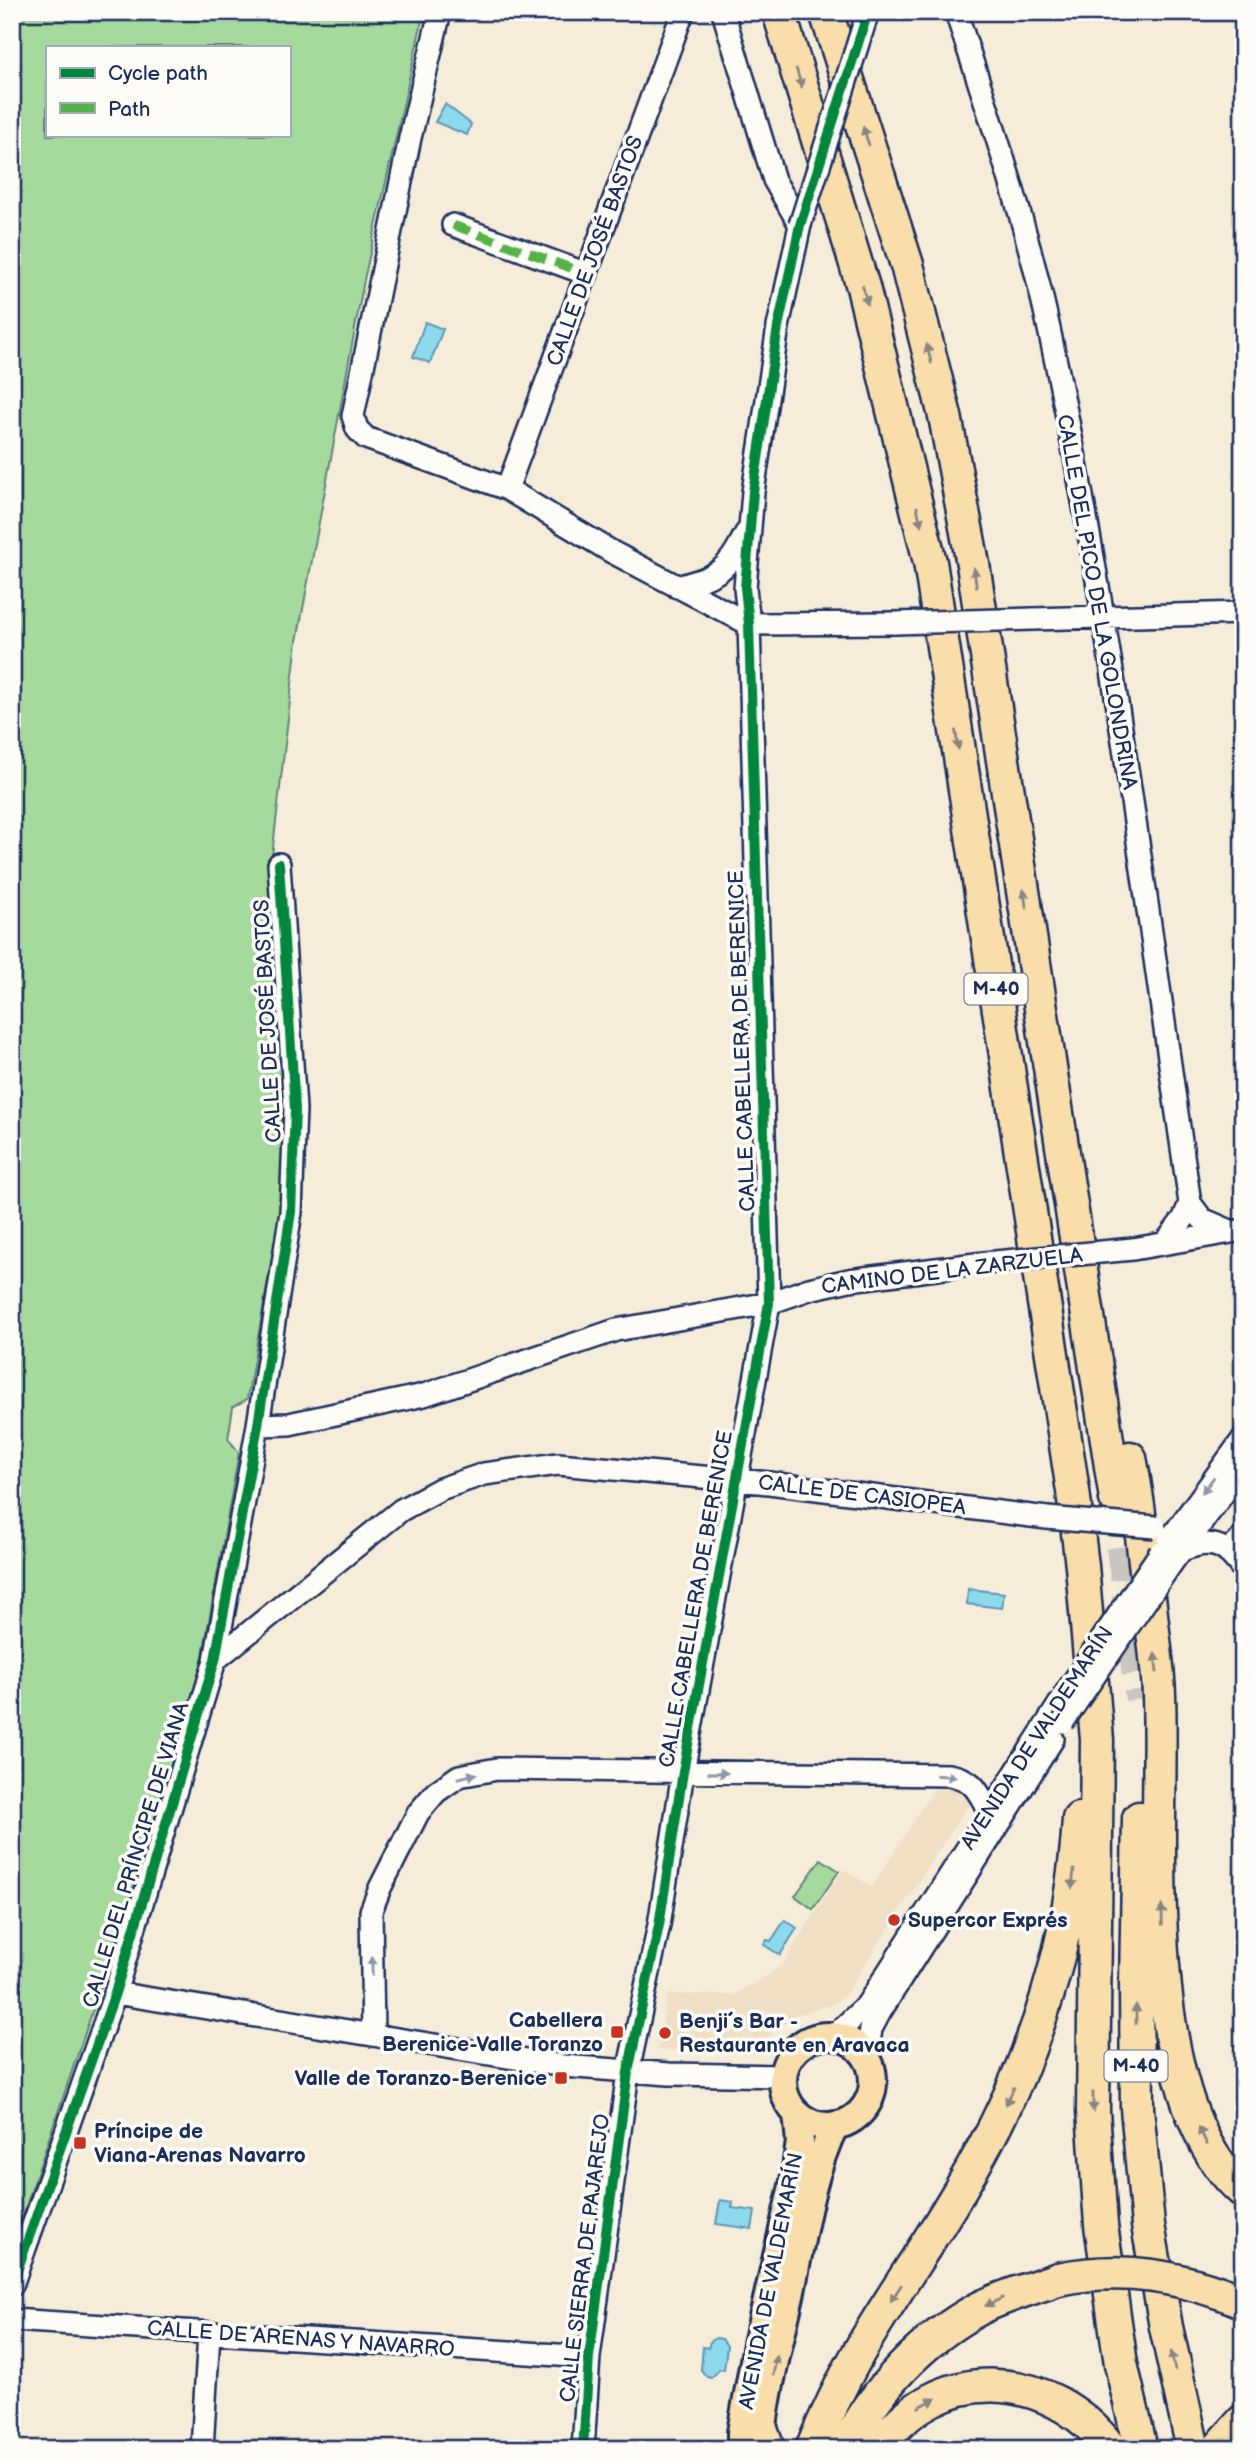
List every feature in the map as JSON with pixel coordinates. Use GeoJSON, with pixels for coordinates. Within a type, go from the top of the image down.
{"type":"FeatureCollection","features":[{"type":"Feature","properties":{"kind":"highway","name":"M-40"},"geometry":{"type":"LineString","coordinates":[[779,12],[863,287],[930,562],[1082,1566],[1097,1740],[1093,2111],[1105,2250],[1121,2364],[1141,2449]]}},
{"type":"Feature","properties":{"kind":"highway","name":"M-40"},"geometry":{"type":"LineString","coordinates":[[826,12],[908,265],[945,416],[973,564],[1116,1499]]}},
{"type":"Feature","properties":{"kind":"highway"},"geometry":{"type":"LineString","coordinates":[[1030,934],[1138,1494],[1159,1694],[1158,1810],[1164,1958],[1172,2040],[1183,2087],[1202,2134],[1213,2155],[1243,2191]]}},
{"type":"Feature","properties":{"kind":"highway"},"geometry":{"type":"LineString","coordinates":[[812,2449],[858,2355],[935,2232],[991,2135],[1015,2084],[1045,2006],[1071,1895],[1079,1827],[1083,1751],[1082,1566]]}},
{"type":"Feature","properties":{"kind":"highway","name":"M-40"},"geometry":{"type":"LineString","coordinates":[[1141,1699],[1136,1984],[1137,2108],[1148,2225],[1166,2327],[1192,2442]]}},
{"type":"Feature","properties":{"kind":"highway"},"geometry":{"type":"LineString","coordinates":[[845,2449],[865,2414],[890,2380],[935,2338],[982,2307],[1008,2296],[1058,2279],[1112,2273],[1161,2276],[1187,2281],[1242,2301]]}},
{"type":"Feature","properties":{"kind":"highway"},"geometry":{"type":"LineString","coordinates":[[878,2449],[903,2418],[927,2402],[967,2388],[1005,2386],[1033,2392],[1072,2410],[1093,2427],[1111,2449]]}},
{"type":"Feature","properties":{"kind":"main road"},"geometry":{"type":"LineString","coordinates":[[833,2036],[852,2043],[867,2058],[873,2083],[869,2100],[859,2114],[835,2125],[815,2124],[797,2114],[788,2101],[783,2076],[791,2056],[800,2046],[812,2039],[833,2036]]}},
{"type":"Feature","properties":{"kind":"main road","name":"AVENIDA DE VALDEMARÍN"},"geometry":{"type":"LineString","coordinates":[[797,2114],[800,2143],[794,2181],[757,2344],[741,2432],[758,2445],[814,2185],[824,2149],[835,2125]]}},
{"type":"Feature","properties":{"kind":"street"},"geometry":{"type":"LineString","coordinates":[[440,12],[410,138],[353,416],[357,429],[366,438],[507,489],[612,552],[749,624],[1243,614]]}},
{"type":"Feature","properties":{"kind":"street","name":"CALLE DE JOSÉ BASTOS"},"geometry":{"type":"LineString","coordinates":[[507,489],[683,12]]}},
{"type":"Feature","properties":{"kind":"street"},"geometry":{"type":"LineString","coordinates":[[723,12],[774,180],[800,225]]}},
{"type":"Feature","properties":{"kind":"street","name":"CALLE CABELLERA DE BERENICE"},"geometry":{"type":"LineString","coordinates":[[628,2071],[659,1925],[683,1772],[769,1303],[749,624],[745,589],[751,525],[778,327],[800,225],[868,12]]}},
{"type":"Feature","properties":{"kind":"street","name":"CALLE DEL PICO DE LA GOLONDRINA"},"geometry":{"type":"LineString","coordinates":[[956,12],[1007,170],[1048,326],[1104,617],[1190,1203]]}},
{"type":"Feature","properties":{"kind":"street"},"geometry":{"type":"LineString","coordinates":[[453,225],[587,274]]}},
{"type":"Feature","properties":{"kind":"street"},"geometry":{"type":"LineString","coordinates":[[677,587],[716,574],[731,562],[751,525]]}},
{"type":"Feature","properties":{"kind":"street","name":"CALLE DE JOSÉ BASTOS"},"geometry":{"type":"LineString","coordinates":[[258,1425],[291,1212],[295,1108],[279,864]]}},
{"type":"Feature","properties":{"kind":"street"},"geometry":{"type":"LineString","coordinates":[[1190,1203],[1202,1219],[1236,1231]]}},
{"type":"Feature","properties":{"kind":"street"},"geometry":{"type":"LineString","coordinates":[[1166,1242],[1184,1218],[1190,1203]]}},
{"type":"Feature","properties":{"kind":"street","name":"CAMINO DE LA ZARZUELA"},"geometry":{"type":"LineString","coordinates":[[258,1425],[289,1424],[424,1395],[616,1330],[769,1303],[809,1289],[849,1280],[984,1263],[1133,1249],[1236,1231]]}},
{"type":"Feature","properties":{"kind":"street","name":"CALLE DEL PRÍNCIPE DE VIANA"},"geometry":{"type":"LineString","coordinates":[[12,2285],[116,1993],[215,1660],[258,1425]]}},
{"type":"Feature","properties":{"kind":"street","name":"AVENIDA DE VALDEMARÍN"},"geometry":{"type":"LineString","coordinates":[[867,2058],[871,2029],[880,2012],[1062,1712],[1243,1439]]}},
{"type":"Feature","properties":{"kind":"street","name":"CALLE DE CASIOPEA"},"geometry":{"type":"LineString","coordinates":[[215,1660],[401,1510],[451,1485],[484,1474],[558,1464],[738,1480],[1047,1517],[1172,1544],[1206,1544],[1225,1549]]}},
{"type":"Feature","properties":{"kind":"street"},"geometry":{"type":"LineString","coordinates":[[1242,1468],[1243,1492]]}},
{"type":"Feature","properties":{"kind":"street","name":"AVENIDA DE VALDEMARÍN"},"geometry":{"type":"LineString","coordinates":[[1172,1544],[1242,1468]]}},
{"type":"Feature","properties":{"kind":"street"},"geometry":{"type":"LineString","coordinates":[[1225,1549],[1235,1546],[1243,1536]]}},
{"type":"Feature","properties":{"kind":"street"},"geometry":{"type":"LineString","coordinates":[[1225,1549],[1232,1553],[1243,1570]]}},
{"type":"Feature","properties":{"kind":"street","name":"AVENIDA DE VALDEMARÍN"},"geometry":{"type":"LineString","coordinates":[[833,2036],[867,2005],[989,1811],[1062,1712]]}},
{"type":"Feature","properties":{"kind":"street"},"geometry":{"type":"LineString","coordinates":[[373,2034],[371,1911],[418,1813],[436,1792],[459,1776],[497,1769],[949,1775],[964,1778],[973,1785],[989,1811]]}},
{"type":"Feature","properties":{"kind":"street"},"geometry":{"type":"LineString","coordinates":[[116,1993],[564,2066],[783,2076]]}},
{"type":"Feature","properties":{"kind":"street","name":"CALLE SIERRA DE PAJAREJO"},"geometry":{"type":"LineString","coordinates":[[583,2449],[589,2357],[628,2071]]}},
{"type":"Feature","properties":{"kind":"street","name":"CALLE DE ARENAS Y NAVARRO"},"geometry":{"type":"LineString","coordinates":[[12,2320],[589,2357]]}},
{"type":"Feature","properties":{"kind":"street"},"geometry":{"type":"LineString","coordinates":[[202,2449],[209,2333]]}},
{"type":"Feature","properties":{"kind":"shaded area"},"geometry":{"type":"Polygon","coordinates":[[[935,1787],[956,1790],[970,1802],[846,1994],[831,2005],[796,2015],[773,2032],[763,2048],[753,2054],[658,2050],[668,1994],[733,1995],[768,1975],[784,1962],[843,1869],[872,1887],[935,1787]]]}},
{"type":"Feature","properties":{"kind":"green space"},"geometry":{"type":"Polygon","coordinates":[[[12,12],[424,12],[364,280],[297,641],[269,882],[285,1108],[281,1207],[247,1399],[233,1407],[228,1439],[239,1452],[201,1666],[161,1810],[12,2247],[12,12]]]}},
{"type":"Feature","properties":{"kind":"green space"},"geometry":{"type":"Polygon","coordinates":[[[821,1859],[839,1871],[813,1909],[795,1896],[821,1859]]]}},
{"type":"Feature","properties":{"kind":"water"},"geometry":{"type":"Polygon","coordinates":[[[445,104],[471,124],[467,135],[435,122],[445,104]]]}},
{"type":"Feature","properties":{"kind":"water"},"geometry":{"type":"Polygon","coordinates":[[[425,322],[443,329],[430,363],[413,357],[425,322]]]}},
{"type":"Feature","properties":{"kind":"water"},"geometry":{"type":"Polygon","coordinates":[[[968,1589],[1004,1593],[1002,1608],[967,1604],[968,1589]]]}},
{"type":"Feature","properties":{"kind":"water"},"geometry":{"type":"Polygon","coordinates":[[[785,1920],[797,1928],[780,1955],[764,1945],[767,1940],[771,1941],[785,1920]]]}},
{"type":"Feature","properties":{"kind":"water"},"geometry":{"type":"Polygon","coordinates":[[[720,2200],[733,2202],[732,2208],[755,2211],[752,2229],[716,2224],[720,2200]]]}},
{"type":"Feature","properties":{"kind":"water"},"geometry":{"type":"Polygon","coordinates":[[[716,2338],[722,2339],[727,2346],[724,2370],[720,2369],[711,2378],[701,2370],[703,2347],[708,2348],[710,2342],[716,2338]]]}},
{"type":"Feature","properties":{"kind":"tunnel"},"geometry":{"type":"LineString","coordinates":[[1116,1499],[1141,1699]]}},
{"type":"Feature","properties":{"kind":"marked path"},"geometry":{"type":"LineString","coordinates":[[453,225],[587,274]]}},
{"type":"Feature","properties":{"kind":"cycle path"},"geometry":{"type":"LineString","coordinates":[[583,2449],[589,2357],[628,2072],[659,1925],[683,1772],[769,1303],[749,624],[745,588],[753,492],[778,327],[800,225],[868,12]]}},
{"type":"Feature","properties":{"kind":"cycle path"},"geometry":{"type":"LineString","coordinates":[[12,2285],[115,1993],[215,1660],[258,1425],[291,1212],[295,1109],[279,864]]}},
{"type":"Feature","properties":{"kind":"place","name":"Supercor Exprés"},"geometry":{"type":"Point","coordinates":[894,1920]}},
{"type":"Feature","properties":{"kind":"place","name":"Cabellera Berenice-Valle Toranzo"},"geometry":{"type":"Point","coordinates":[617,2032]}},
{"type":"Feature","properties":{"kind":"place","name":"Benji´s Bar - Restaurante en Aravaca"},"geometry":{"type":"Point","coordinates":[665,2033]}},
{"type":"Feature","properties":{"kind":"place","name":"Valle de Toranzo-Berenice"},"geometry":{"type":"Point","coordinates":[561,2078]}},
{"type":"Feature","properties":{"kind":"place","name":"Príncipe de Viana-Arenas Navarro"},"geometry":{"type":"Point","coordinates":[80,2143]}}]}
